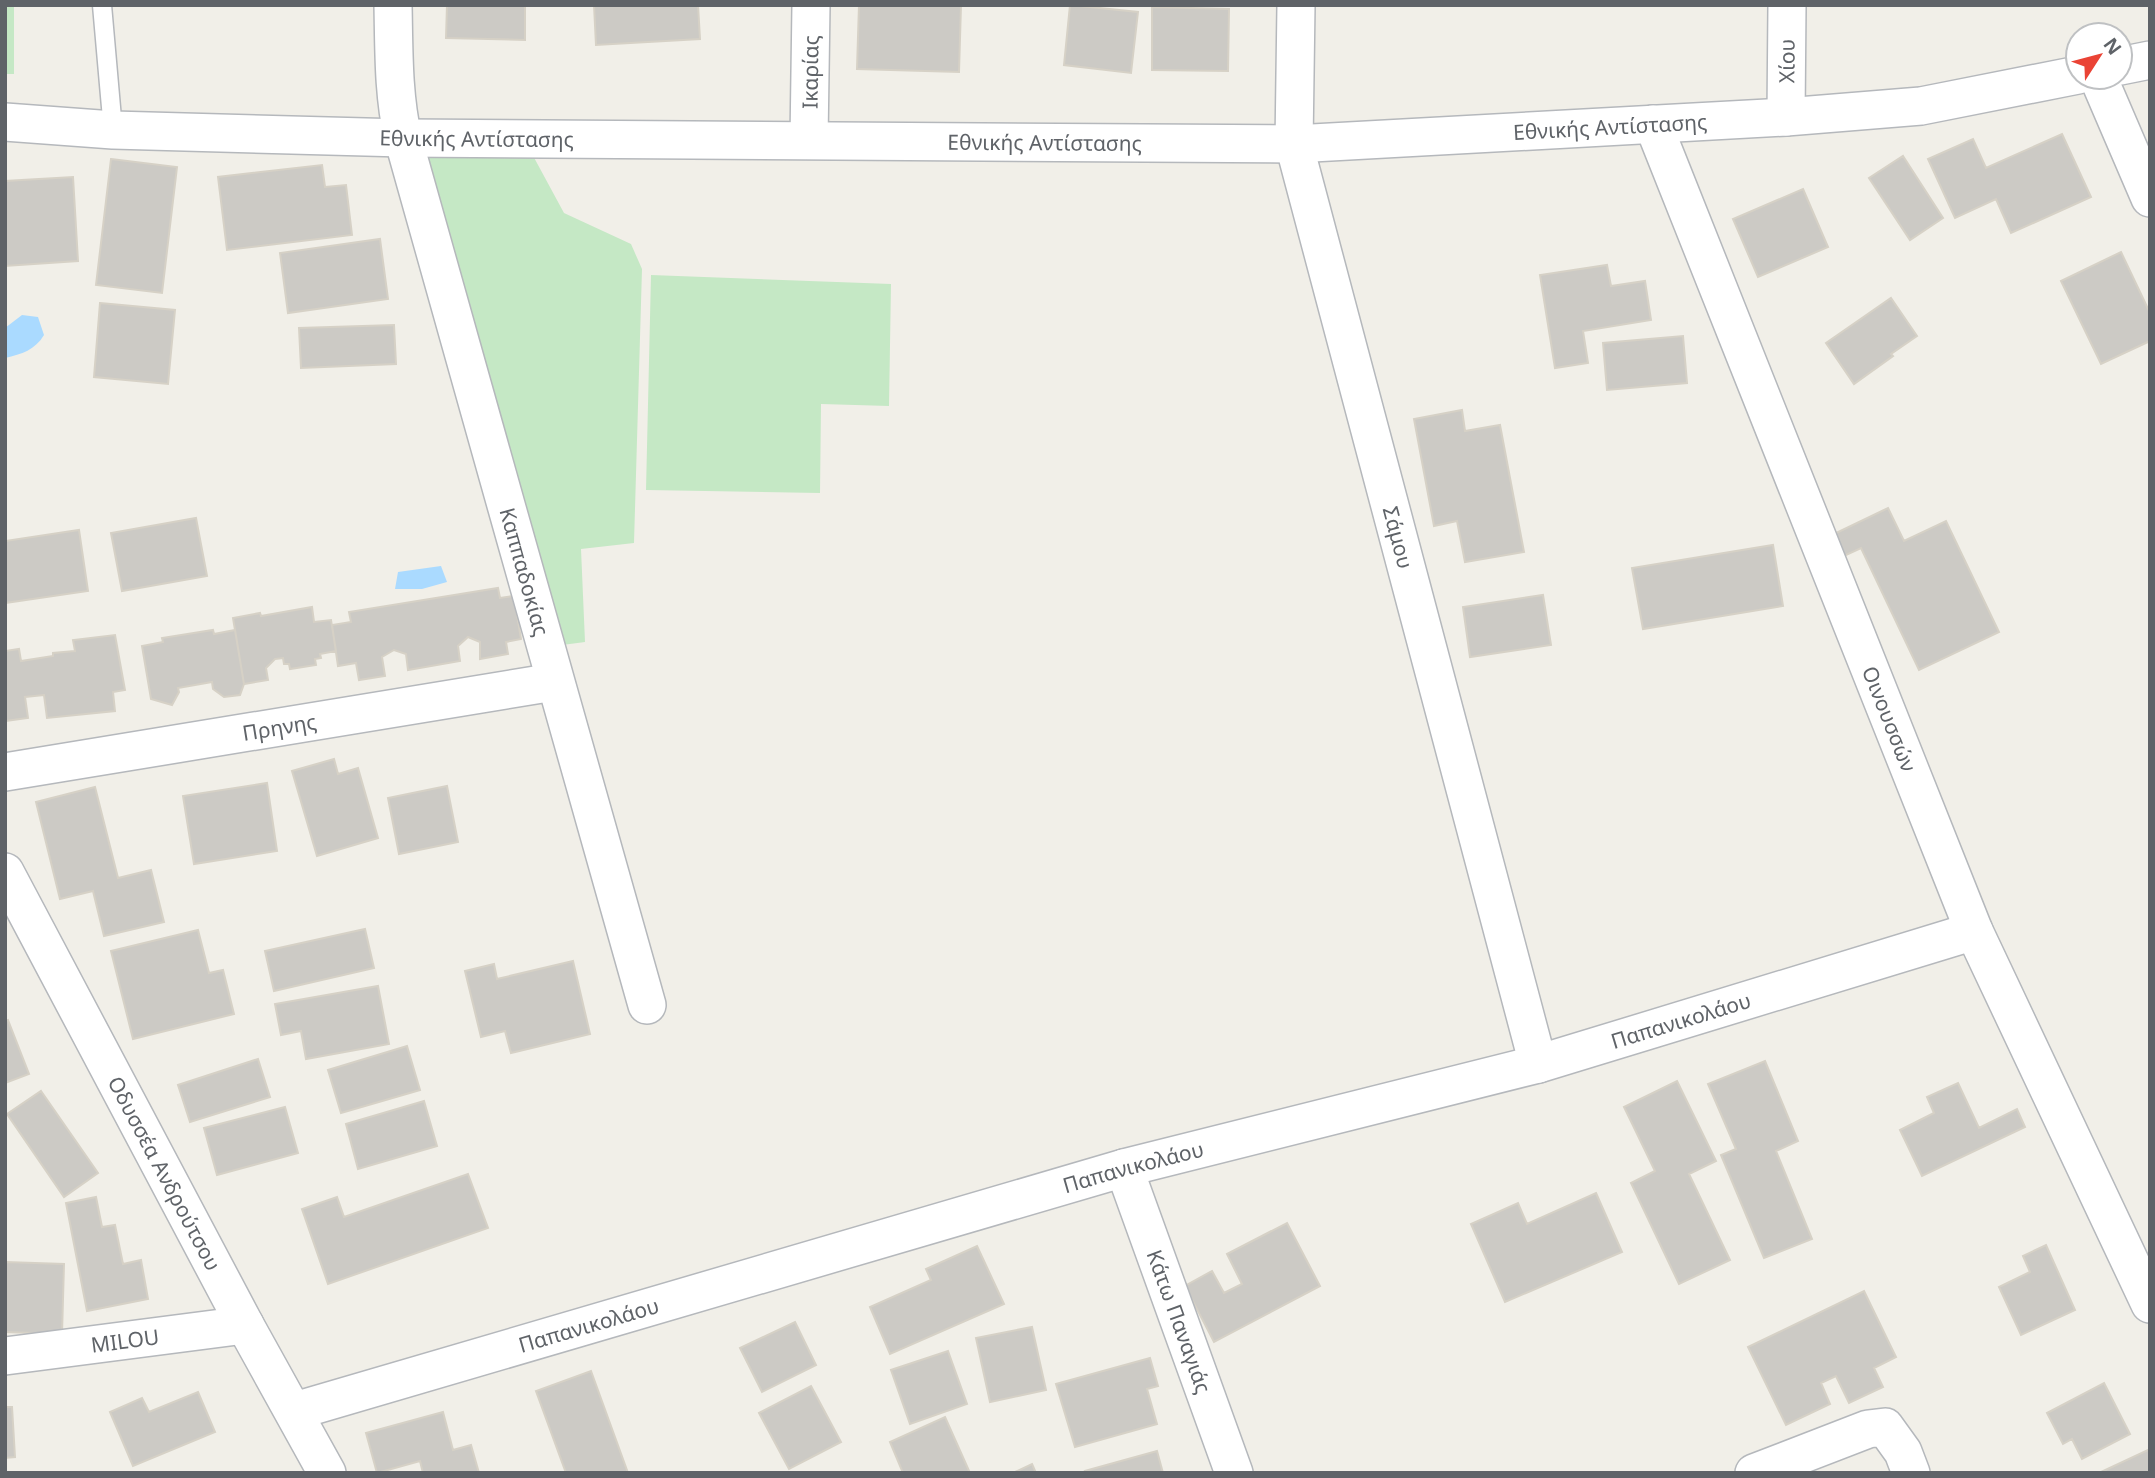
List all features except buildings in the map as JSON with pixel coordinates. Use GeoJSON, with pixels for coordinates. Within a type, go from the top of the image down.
{"type":"FeatureCollection","features":[{"type":"Feature","properties":{"kind":"street","name":"Καππαδοκίας"},"geometry":{"type":"LineString","coordinates":[[393,5],[394,86],[403,138],[647,1005]]}},
{"type":"Feature","properties":{"kind":"street","name":"Ικαρίας"},"geometry":{"type":"LineString","coordinates":[[809,140],[811,5]]}},
{"type":"Feature","properties":{"kind":"street","name":"Σάμου"},"geometry":{"type":"LineString","coordinates":[[1296,5],[1294,144],[1538,1064]]}},
{"type":"Feature","properties":{"kind":"street","name":"Χίου"},"geometry":{"type":"LineString","coordinates":[[1786,117],[1787,5]]}},
{"type":"Feature","properties":{"kind":"street","name":"Εθνικής Αντίστασης"},"geometry":{"type":"LineString","coordinates":[[5,122],[113,130],[403,138],[1294,144],[1786,117],[1920,106],[2064,78]]}},
{"type":"Feature","properties":{"kind":"street"},"geometry":{"type":"LineString","coordinates":[[2104,91],[2150,198]]}},
{"type":"Feature","properties":{"kind":"street","name":"Οινουσσών"},"geometry":{"type":"LineString","coordinates":[[1653,124],[1974,931],[2150,1304]]}},
{"type":"Feature","properties":{"kind":"street","name":"Πρηνης"},"geometry":{"type":"LineString","coordinates":[[5,772],[554,682]]}},
{"type":"Feature","properties":{"kind":"street","name":"Οδυσσέα Ανδρούτσου"},"geometry":{"type":"LineString","coordinates":[[5,872],[245,1325],[327,1473]]}},
{"type":"Feature","properties":{"kind":"street","name":"Παπανικολάου"},"geometry":{"type":"LineString","coordinates":[[295,1411],[1124,1168],[1538,1064],[1974,931]]}},
{"type":"Feature","properties":{"kind":"street","name":"Κάτω Παναγιάς"},"geometry":{"type":"LineString","coordinates":[[1124,1168],[1234,1473]]}},
{"type":"Feature","properties":{"kind":"street","name":"MILOU"},"geometry":{"type":"LineString","coordinates":[[5,1356],[245,1325]]}},
{"type":"Feature","properties":{"kind":"street"},"geometry":{"type":"LineString","coordinates":[[1754,1473],[1868,1429],[1885,1427],[1903,1452],[1911,1473]]}},
{"type":"Feature","properties":{"kind":"lane"},"geometry":{"type":"LineString","coordinates":[[102,5],[113,130]]}},
{"type":"Feature","properties":{"kind":"green space"},"geometry":{"type":"Polygon","coordinates":[[[5,5],[14,5],[14,74],[5,74],[5,5]]]}},
{"type":"Feature","properties":{"kind":"green space"},"geometry":{"type":"Polygon","coordinates":[[[531,152],[564,213],[631,244],[642,269],[634,543],[581,549],[585,642],[547,647],[402,154],[531,152]]]}},
{"type":"Feature","properties":{"kind":"green space"},"geometry":{"type":"Polygon","coordinates":[[[651,275],[891,284],[889,406],[821,404],[820,493],[646,490],[651,275]]]}},
{"type":"Feature","properties":{"kind":"water"},"geometry":{"type":"Polygon","coordinates":[[[22,315],[38,317],[44,335],[28,351],[5,358],[5,328],[22,315]]]}},
{"type":"Feature","properties":{"kind":"water"},"geometry":{"type":"Polygon","coordinates":[[[441,566],[447,582],[422,589],[395,589],[398,572],[441,566]]]}}]}
